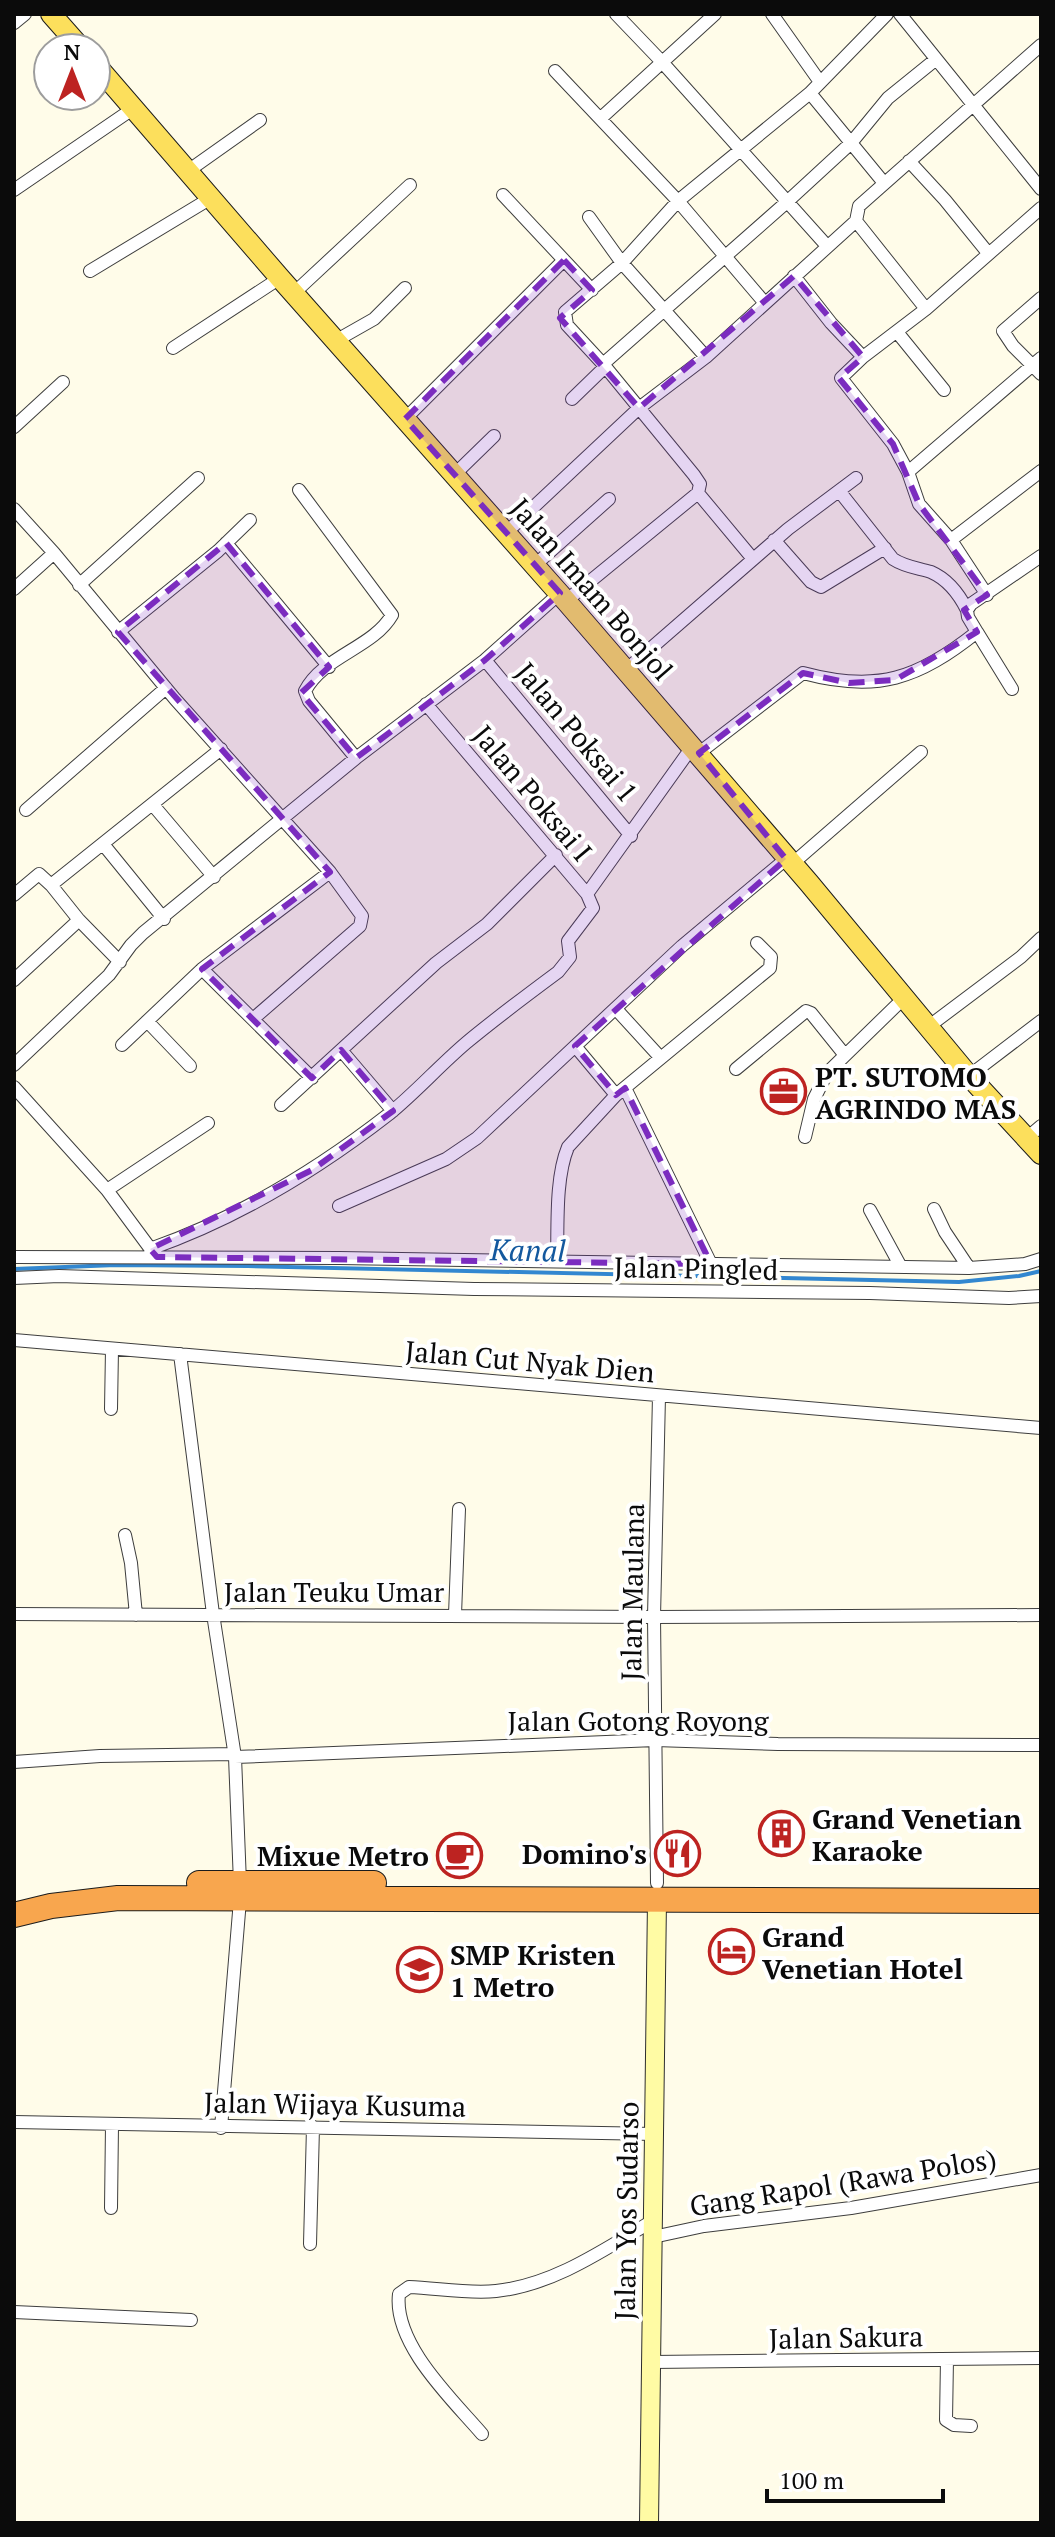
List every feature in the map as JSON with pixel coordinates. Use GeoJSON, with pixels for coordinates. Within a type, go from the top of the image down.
{"type":"FeatureCollection","features":[{"type":"Feature","properties":{"kind":"highway"},"geometry":{"type":"LineString","coordinates":[[14,1900],[54,1890],[98,1885],[240,1891],[837,1893],[1041,1901]]}},
{"type":"Feature","properties":{"kind":"highway"},"geometry":{"type":"LineString","coordinates":[[837,1893],[1041,1887]]}},
{"type":"Feature","properties":{"kind":"highway"},"geometry":{"type":"LineString","coordinates":[[14,1915],[101,1898],[240,1891]]}},
{"type":"Feature","properties":{"kind":"main road","name":"Jalan Imam Bonjol"},"geometry":{"type":"LineString","coordinates":[[112,83],[696,750],[969,1076],[1034,1132],[1041,1154]]}},
{"type":"Feature","properties":{"kind":"street"},"geometry":{"type":"LineString","coordinates":[[14,23],[25,14]]}},
{"type":"Feature","properties":{"kind":"street"},"geometry":{"type":"LineString","coordinates":[[616,14],[827,246]]}},
{"type":"Feature","properties":{"kind":"street"},"geometry":{"type":"LineString","coordinates":[[601,118],[715,14]]}},
{"type":"Feature","properties":{"kind":"street"},"geometry":{"type":"LineString","coordinates":[[772,14],[820,82]]}},
{"type":"Feature","properties":{"kind":"street"},"geometry":{"type":"LineString","coordinates":[[14,1065],[96,988],[131,945],[281,819],[698,493],[700,484],[694,475],[567,325],[565,312],[622,263],[678,201],[810,93],[887,14]]}},
{"type":"Feature","properties":{"kind":"street"},"geometry":{"type":"LineString","coordinates":[[900,14],[1041,189]]}},
{"type":"Feature","properties":{"kind":"street"},"geometry":{"type":"LineString","coordinates":[[507,532],[639,408],[706,357],[856,221],[859,206],[884,183],[1038,53]]}},
{"type":"Feature","properties":{"kind":"street"},"geometry":{"type":"LineString","coordinates":[[572,399],[664,309],[851,143],[888,98],[935,60]]}},
{"type":"Feature","properties":{"kind":"street"},"geometry":{"type":"LineString","coordinates":[[555,71],[678,201],[764,302]]}},
{"type":"Feature","properties":{"kind":"street"},"geometry":{"type":"LineString","coordinates":[[810,93],[884,183]]}},
{"type":"Feature","properties":{"kind":"street"},"geometry":{"type":"LineString","coordinates":[[14,190],[134,108]]}},
{"type":"Feature","properties":{"kind":"street"},"geometry":{"type":"LineString","coordinates":[[188,171],[260,120]]}},
{"type":"Feature","properties":{"kind":"street"},"geometry":{"type":"LineString","coordinates":[[909,161],[988,253]]}},
{"type":"Feature","properties":{"kind":"street"},"geometry":{"type":"LineString","coordinates":[[173,348],[287,285],[410,185]]}},
{"type":"Feature","properties":{"kind":"street"},"geometry":{"type":"LineString","coordinates":[[503,195],[592,290]]}},
{"type":"Feature","properties":{"kind":"street"},"geometry":{"type":"LineString","coordinates":[[90,271],[211,198]]}},
{"type":"Feature","properties":{"kind":"street"},"geometry":{"type":"LineString","coordinates":[[987,595],[951,540],[919,504],[908,472],[893,444],[841,381],[842,376],[863,357],[926,309],[1041,208]]}},
{"type":"Feature","properties":{"kind":"street"},"geometry":{"type":"LineString","coordinates":[[589,217],[622,263],[706,357]]}},
{"type":"Feature","properties":{"kind":"street"},"geometry":{"type":"LineString","coordinates":[[856,221],[926,309]]}},
{"type":"Feature","properties":{"kind":"street"},"geometry":{"type":"LineString","coordinates":[[405,419],[564,260]]}},
{"type":"Feature","properties":{"kind":"street"},"geometry":{"type":"LineString","coordinates":[[794,276],[841,335],[863,357]]}},
{"type":"Feature","properties":{"kind":"street"},"geometry":{"type":"LineString","coordinates":[[337,340],[374,319],[405,288]]}},
{"type":"Feature","properties":{"kind":"street"},"geometry":{"type":"LineString","coordinates":[[908,472],[1038,366],[1013,346],[1003,331],[1041,298]]}},
{"type":"Feature","properties":{"kind":"street"},"geometry":{"type":"LineString","coordinates":[[897,332],[944,390]]}},
{"type":"Feature","properties":{"kind":"street"},"geometry":{"type":"LineString","coordinates":[[14,427],[63,382]]}},
{"type":"Feature","properties":{"kind":"street"},"geometry":{"type":"LineString","coordinates":[[455,474],[494,436]]}},
{"type":"Feature","properties":{"kind":"street"},"geometry":{"type":"LineString","coordinates":[[951,540],[1041,471]]}},
{"type":"Feature","properties":{"kind":"street"},"geometry":{"type":"LineString","coordinates":[[79,585],[198,478]]}},
{"type":"Feature","properties":{"kind":"street"},"geometry":{"type":"LineString","coordinates":[[626,670],[774,540],[856,478]]}},
{"type":"Feature","properties":{"kind":"street"},"geometry":{"type":"LineString","coordinates":[[299,490],[392,615],[308,685],[305,695],[356,758]]}},
{"type":"Feature","properties":{"kind":"street"},"geometry":{"type":"LineString","coordinates":[[840,492],[901,564],[935,574],[947,582],[967,610],[968,617],[1012,689]]}},
{"type":"Feature","properties":{"kind":"street"},"geometry":{"type":"LineString","coordinates":[[698,493],[753,559]]}},
{"type":"Feature","properties":{"kind":"street"},"geometry":{"type":"LineString","coordinates":[[535,565],[609,499]]}},
{"type":"Feature","properties":{"kind":"street"},"geometry":{"type":"LineString","coordinates":[[14,509],[166,688],[330,872],[362,916],[362,924],[253,1019]]}},
{"type":"Feature","properties":{"kind":"street"},"geometry":{"type":"LineString","coordinates":[[118,632],[250,520]]}},
{"type":"Feature","properties":{"kind":"street"},"geometry":{"type":"LineString","coordinates":[[774,540],[811,582],[821,587],[885,548]]}},
{"type":"Feature","properties":{"kind":"street"},"geometry":{"type":"LineString","coordinates":[[226,543],[329,667]]}},
{"type":"Feature","properties":{"kind":"street"},"geometry":{"type":"LineString","coordinates":[[14,589],[54,553]]}},
{"type":"Feature","properties":{"kind":"street"},"geometry":{"type":"LineString","coordinates":[[967,610],[1041,556]]}},
{"type":"Feature","properties":{"kind":"street","name":"Jalan Poksai I"},"geometry":{"type":"LineString","coordinates":[[426,704],[587,894],[696,750],[803,673],[849,683],[895,680],[943,655],[977,632]]}},
{"type":"Feature","properties":{"kind":"street","name":"Jalan Poksai 1"},"geometry":{"type":"LineString","coordinates":[[485,660],[631,836]]}},
{"type":"Feature","properties":{"kind":"street"},"geometry":{"type":"LineString","coordinates":[[26,810],[166,688]]}},
{"type":"Feature","properties":{"kind":"street"},"geometry":{"type":"LineString","coordinates":[[51,885],[221,749]]}},
{"type":"Feature","properties":{"kind":"street"},"geometry":{"type":"LineString","coordinates":[[339,1206],[458,1152],[510,1109],[682,946],[921,752]]}},
{"type":"Feature","properties":{"kind":"street"},"geometry":{"type":"LineString","coordinates":[[153,805],[214,877]]}},
{"type":"Feature","properties":{"kind":"street"},"geometry":{"type":"LineString","coordinates":[[103,844],[164,919]]}},
{"type":"Feature","properties":{"kind":"street"},"geometry":{"type":"LineString","coordinates":[[281,1105],[436,963],[487,924],[556,855]]}},
{"type":"Feature","properties":{"kind":"street"},"geometry":{"type":"LineString","coordinates":[[122,1045],[202,969],[330,872]]}},
{"type":"Feature","properties":{"kind":"street"},"geometry":{"type":"LineString","coordinates":[[14,895],[39,874],[120,962]]}},
{"type":"Feature","properties":{"kind":"street"},"geometry":{"type":"LineString","coordinates":[[153,1253],[312,1170],[393,1111],[466,1043],[566,964],[570,957],[568,941],[593,908],[587,894]]}},
{"type":"Feature","properties":{"kind":"street"},"geometry":{"type":"LineString","coordinates":[[14,980],[79,920]]}},
{"type":"Feature","properties":{"kind":"street"},"geometry":{"type":"LineString","coordinates":[[928,1027],[1021,957],[1041,938]]}},
{"type":"Feature","properties":{"kind":"street"},"geometry":{"type":"LineString","coordinates":[[557,1261],[564,1156],[568,1147],[620,1091],[659,1056],[770,968],[772,960],[757,943]]}},
{"type":"Feature","properties":{"kind":"street"},"geometry":{"type":"LineString","coordinates":[[202,969],[312,1078]]}},
{"type":"Feature","properties":{"kind":"street"},"geometry":{"type":"LineString","coordinates":[[805,1137],[827,1073],[904,998]]}},
{"type":"Feature","properties":{"kind":"street"},"geometry":{"type":"LineString","coordinates":[[616,1009],[659,1056]]}},
{"type":"Feature","properties":{"kind":"street"},"geometry":{"type":"LineString","coordinates":[[736,1069],[806,1011],[814,1015],[844,1054]]}},
{"type":"Feature","properties":{"kind":"street"},"geometry":{"type":"LineString","coordinates":[[147,1021],[190,1066]]}},
{"type":"Feature","properties":{"kind":"street"},"geometry":{"type":"LineString","coordinates":[[969,1076],[1041,1021]]}},
{"type":"Feature","properties":{"kind":"street"},"geometry":{"type":"LineString","coordinates":[[575,1046],[620,1091],[711,1264]]}},
{"type":"Feature","properties":{"kind":"street"},"geometry":{"type":"LineString","coordinates":[[341,1050],[393,1111]]}},
{"type":"Feature","properties":{"kind":"street"},"geometry":{"type":"LineString","coordinates":[[14,1087],[107,1190],[153,1253]]}},
{"type":"Feature","properties":{"kind":"street"},"geometry":{"type":"LineString","coordinates":[[107,1190],[208,1123]]}},
{"type":"Feature","properties":{"kind":"street"},"geometry":{"type":"LineString","coordinates":[[934,1209],[969,1268]]}},
{"type":"Feature","properties":{"kind":"street"},"geometry":{"type":"LineString","coordinates":[[870,1210],[901,1267]]}},
{"type":"Feature","properties":{"kind":"street"},"geometry":{"type":"LineString","coordinates":[[14,1257],[153,1253],[969,1268],[1025,1264],[1041,1259]]}},
{"type":"Feature","properties":{"kind":"street","name":"Jalan Pingled"},"geometry":{"type":"LineString","coordinates":[[14,1278],[59,1276],[489,1289],[870,1293],[1009,1298],[1041,1296]]}},
{"type":"Feature","properties":{"kind":"street","name":"Jalan Cut Nyak Dien"},"geometry":{"type":"LineString","coordinates":[[14,1340],[1041,1428]]}},
{"type":"Feature","properties":{"kind":"street"},"geometry":{"type":"LineString","coordinates":[[111,1409],[112,1349]]}},
{"type":"Feature","properties":{"kind":"street"},"geometry":{"type":"LineString","coordinates":[[180,1354],[213,1614],[235,1755],[240,1891],[221,2128]]}},
{"type":"Feature","properties":{"kind":"street","name":"Jalan Maulana"},"geometry":{"type":"LineString","coordinates":[[657,1892],[654,1617],[659,1396]]}},
{"type":"Feature","properties":{"kind":"street"},"geometry":{"type":"LineString","coordinates":[[455,1615],[459,1509]]}},
{"type":"Feature","properties":{"kind":"street"},"geometry":{"type":"LineString","coordinates":[[125,1535],[136,1615]]}},
{"type":"Feature","properties":{"kind":"street","name":"Jalan Teuku Umar"},"geometry":{"type":"LineString","coordinates":[[14,1614],[1041,1615]]}},
{"type":"Feature","properties":{"kind":"street","name":"Jalan Gotong Royong"},"geometry":{"type":"LineString","coordinates":[[14,1762],[100,1756],[235,1755],[655,1740],[778,1744],[1041,1745]]}},
{"type":"Feature","properties":{"kind":"street","name":"Jalan Yos Sudarso"},"geometry":{"type":"LineString","coordinates":[[649,2523],[657,1892]]}},
{"type":"Feature","properties":{"kind":"street","name":"Jalan Wijaya Kusuma"},"geometry":{"type":"LineString","coordinates":[[14,2122],[655,2134]]}},
{"type":"Feature","properties":{"kind":"street"},"geometry":{"type":"LineString","coordinates":[[111,2208],[112,2125]]}},
{"type":"Feature","properties":{"kind":"street"},"geometry":{"type":"LineString","coordinates":[[310,2244],[313,2127]]}},
{"type":"Feature","properties":{"kind":"street","name":"Gang Rapol (Rawa Polos)"},"geometry":{"type":"LineString","coordinates":[[482,2434],[421,2362],[404,2327],[398,2299],[403,2289],[419,2287],[495,2292],[554,2275],[654,2229],[704,2226],[866,2205],[1041,2175]]}},
{"type":"Feature","properties":{"kind":"street"},"geometry":{"type":"LineString","coordinates":[[14,2312],[191,2320]]}},
{"type":"Feature","properties":{"kind":"street","name":"Jalan Sakura"},"geometry":{"type":"LineString","coordinates":[[652,2362],[1041,2358]]}},
{"type":"Feature","properties":{"kind":"street"},"geometry":{"type":"LineString","coordinates":[[947,2359],[946,2420],[954,2425],[971,2426]]}},
{"type":"Feature","properties":{"kind":"highlighted area"},"geometry":{"type":"Polygon","coordinates":[[[564,260],[592,290],[560,318],[639,408],[794,276],[863,357],[839,378],[893,444],[919,504],[987,595],[964,610],[977,632],[895,680],[849,683],[803,673],[699,753],[786,859],[575,1046],[616,1095],[625,1088],[711,1264],[186,1258],[157,1257],[150,1249],[312,1170],[393,1111],[341,1050],[312,1078],[202,969],[330,872],[118,632],[226,543],[329,667],[301,693],[356,758],[485,660],[560,593],[405,419],[564,260]]]}},
{"type":"Feature","properties":{"kind":"waterway","name":"Kanal"},"geometry":{"type":"LineString","coordinates":[[14,1269],[116,1265],[248,1266],[959,1282],[1041,1271]]}},
{"type":"Feature","properties":{"kind":"place","name":"PT. SUTOMO AGRINDO MAS"},"geometry":{"type":"Point","coordinates":[784,1092]}},
{"type":"Feature","properties":{"kind":"place","name":"Grand Venetian Karaoke"},"geometry":{"type":"Point","coordinates":[781,1834]}},
{"type":"Feature","properties":{"kind":"place","name":"Domino's"},"geometry":{"type":"Point","coordinates":[678,1853]}},
{"type":"Feature","properties":{"kind":"place","name":"Mixue Metro"},"geometry":{"type":"Point","coordinates":[460,1855]}},
{"type":"Feature","properties":{"kind":"place","name":"Grand Venetian Hotel"},"geometry":{"type":"Point","coordinates":[731,1952]}},
{"type":"Feature","properties":{"kind":"place","name":"SMP Kristen 1 Metro"},"geometry":{"type":"Point","coordinates":[419,1970]}}]}
